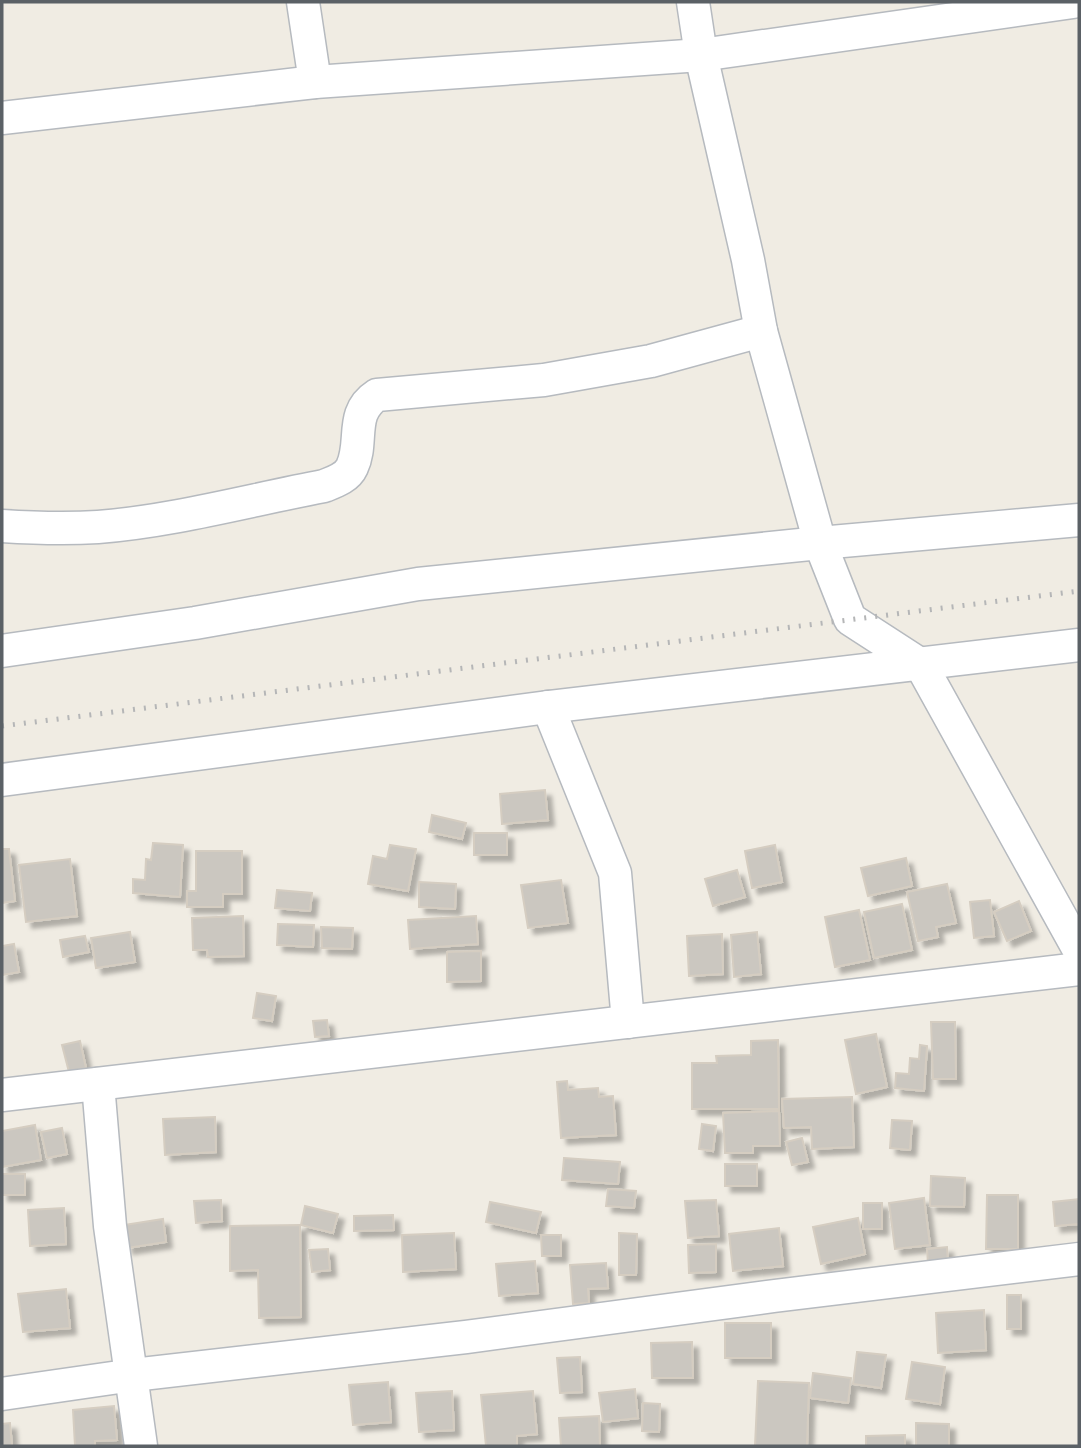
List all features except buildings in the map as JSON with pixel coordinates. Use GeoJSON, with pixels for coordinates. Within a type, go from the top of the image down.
{"type":"FeatureCollection","features":[{"type":"Feature","properties":{"kind":"street"},"geometry":{"type":"LineString","coordinates":[[303,2],[315,82]]}},
{"type":"Feature","properties":{"kind":"street"},"geometry":{"type":"LineString","coordinates":[[693,2],[701,55],[745,247],[761,331],[820,543],[850,619],[921,665],[1079,950]]}},
{"type":"Feature","properties":{"kind":"street"},"geometry":{"type":"LineString","coordinates":[[2,118],[315,82],[701,55],[1073,2]]}},
{"type":"Feature","properties":{"kind":"street"},"geometry":{"type":"LineString","coordinates":[[2,526],[100,527],[184,514],[324,486],[343,478],[352,467],[366,402],[377,395],[544,380],[651,361],[761,331]]}},
{"type":"Feature","properties":{"kind":"street"},"geometry":{"type":"LineString","coordinates":[[2,652],[195,623],[418,584],[1079,520]]}},
{"type":"Feature","properties":{"kind":"street"},"geometry":{"type":"LineString","coordinates":[[2,780],[548,708],[1079,645]]}},
{"type":"Feature","properties":{"kind":"street"},"geometry":{"type":"LineString","coordinates":[[548,708],[615,873],[628,1022]]}},
{"type":"Feature","properties":{"kind":"street"},"geometry":{"type":"LineString","coordinates":[[2,1095],[1079,969]]}},
{"type":"Feature","properties":{"kind":"street"},"geometry":{"type":"LineString","coordinates":[[98,1084],[110,1226],[141,1446]]}},
{"type":"Feature","properties":{"kind":"street"},"geometry":{"type":"LineString","coordinates":[[2,1394],[1079,1259]]}},
{"type":"Feature","properties":{"kind":"railway"},"geometry":{"type":"LineString","coordinates":[[2,726],[1079,591]]}}]}
